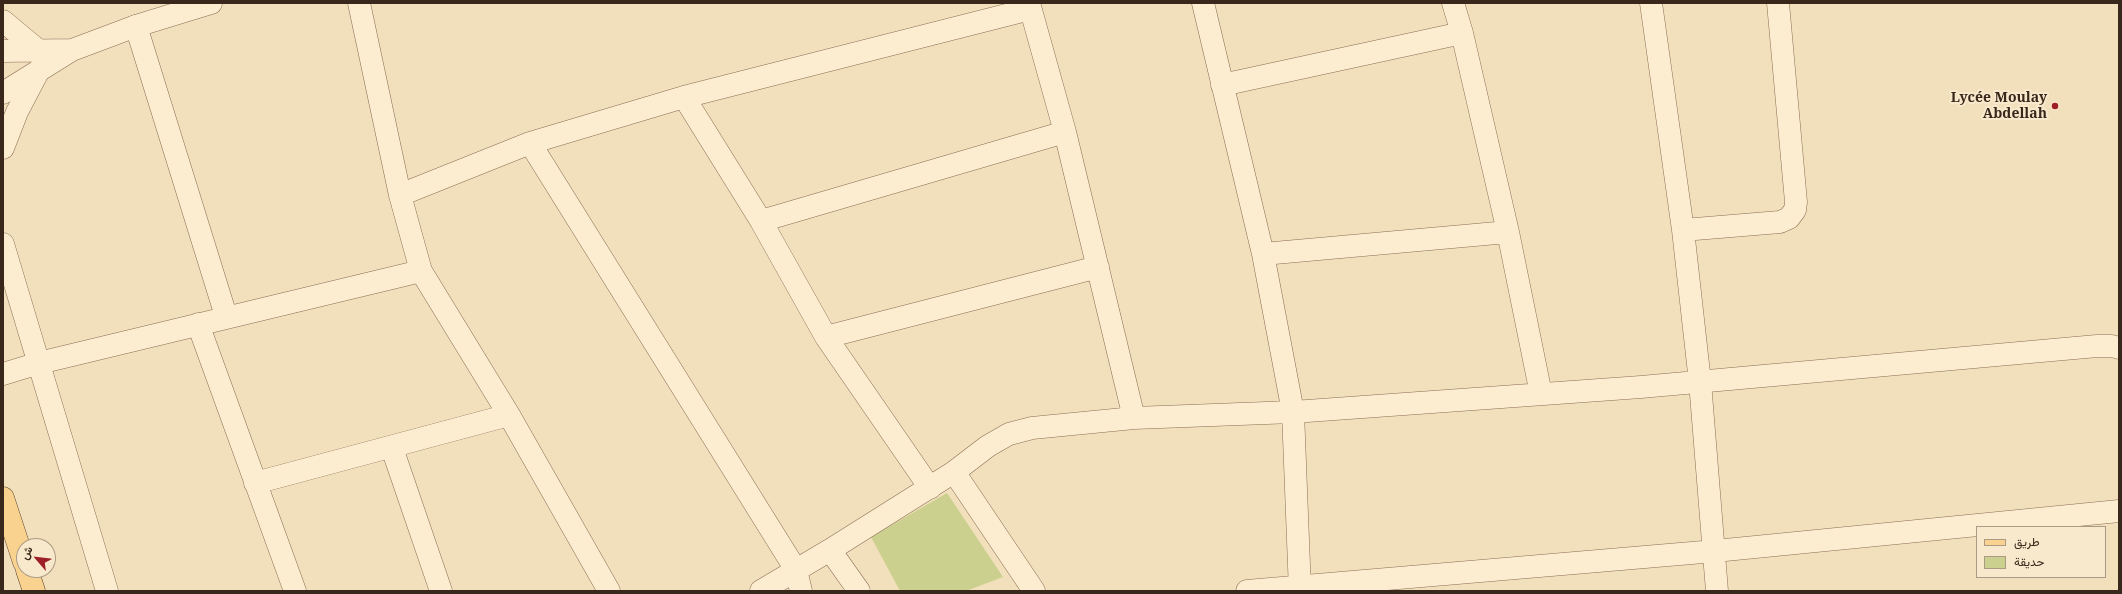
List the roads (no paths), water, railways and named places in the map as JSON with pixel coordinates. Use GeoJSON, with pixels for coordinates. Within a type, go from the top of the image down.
{"type":"FeatureCollection","features":[{"type":"Feature","properties":{"kind":"main road"},"geometry":{"type":"LineString","coordinates":[[3,498],[16,538]]}},
{"type":"Feature","properties":{"kind":"main road"},"geometry":{"type":"LineString","coordinates":[[30,578],[34,591]]}},
{"type":"Feature","properties":{"kind":"street"},"geometry":{"type":"LineString","coordinates":[[3,93],[39,61],[136,26],[211,3]]}},
{"type":"Feature","properties":{"kind":"street"},"geometry":{"type":"LineString","coordinates":[[359,3],[400,195],[421,271],[509,415],[609,591]]}},
{"type":"Feature","properties":{"kind":"street"},"geometry":{"type":"LineString","coordinates":[[1204,3],[1222,85],[1263,254],[1294,412],[1300,588]]}},
{"type":"Feature","properties":{"kind":"street"},"geometry":{"type":"LineString","coordinates":[[1453,3],[1462,33],[1508,232],[1541,394]]}},
{"type":"Feature","properties":{"kind":"street"},"geometry":{"type":"LineString","coordinates":[[1651,3],[1683,230],[1700,382],[1715,551],[1716,591]]}},
{"type":"Feature","properties":{"kind":"street"},"geometry":{"type":"LineString","coordinates":[[1683,230],[1780,222],[1789,218],[1795,210],[1796,196],[1778,3]]}},
{"type":"Feature","properties":{"kind":"street"},"geometry":{"type":"LineString","coordinates":[[400,195],[530,143],[684,97],[1029,6],[1065,132],[1134,418]]}},
{"type":"Feature","properties":{"kind":"street"},"geometry":{"type":"LineString","coordinates":[[3,21],[39,61]]}},
{"type":"Feature","properties":{"kind":"street"},"geometry":{"type":"LineString","coordinates":[[136,26],[226,316]]}},
{"type":"Feature","properties":{"kind":"street"},"geometry":{"type":"LineString","coordinates":[[1222,85],[1462,33]]}},
{"type":"Feature","properties":{"kind":"street"},"geometry":{"type":"LineString","coordinates":[[3,51],[39,61]]}},
{"type":"Feature","properties":{"kind":"street"},"geometry":{"type":"LineString","coordinates":[[3,148],[39,61]]}},
{"type":"Feature","properties":{"kind":"street"},"geometry":{"type":"LineString","coordinates":[[684,97],[761,221],[826,337],[930,488]]}},
{"type":"Feature","properties":{"kind":"street"},"geometry":{"type":"LineString","coordinates":[[761,221],[1065,132]]}},
{"type":"Feature","properties":{"kind":"street"},"geometry":{"type":"LineString","coordinates":[[530,143],[796,570],[801,591]]}},
{"type":"Feature","properties":{"kind":"street"},"geometry":{"type":"LineString","coordinates":[[1263,254],[1508,232]]}},
{"type":"Feature","properties":{"kind":"street"},"geometry":{"type":"LineString","coordinates":[[3,244],[107,591]]}},
{"type":"Feature","properties":{"kind":"street"},"geometry":{"type":"LineString","coordinates":[[826,337],[1098,267]]}},
{"type":"Feature","properties":{"kind":"street"},"geometry":{"type":"LineString","coordinates":[[3,374],[39,363],[226,316],[421,271]]}},
{"type":"Feature","properties":{"kind":"street"},"geometry":{"type":"LineString","coordinates":[[198,324],[295,591]]}},
{"type":"Feature","properties":{"kind":"street"},"geometry":{"type":"LineString","coordinates":[[761,591],[930,488],[988,446],[1009,434],[1032,428],[1134,418],[1294,412],[1700,382],[2098,346],[2112,346],[2119,348]]}},
{"type":"Feature","properties":{"kind":"street"},"geometry":{"type":"LineString","coordinates":[[255,483],[392,448],[509,415]]}},
{"type":"Feature","properties":{"kind":"street"},"geometry":{"type":"LineString","coordinates":[[392,448],[441,591]]}},
{"type":"Feature","properties":{"kind":"street"},"geometry":{"type":"LineString","coordinates":[[954,472],[1034,591]]}},
{"type":"Feature","properties":{"kind":"street"},"geometry":{"type":"LineString","coordinates":[[1247,591],[1300,588],[1715,551],[2119,511]]}},
{"type":"Feature","properties":{"kind":"street"},"geometry":{"type":"LineString","coordinates":[[830,550],[859,591]]}},
{"type":"Feature","properties":{"kind":"place","name":"Lycée Moulay Abdellah"},"geometry":{"type":"Point","coordinates":[2055,106]}}]}
